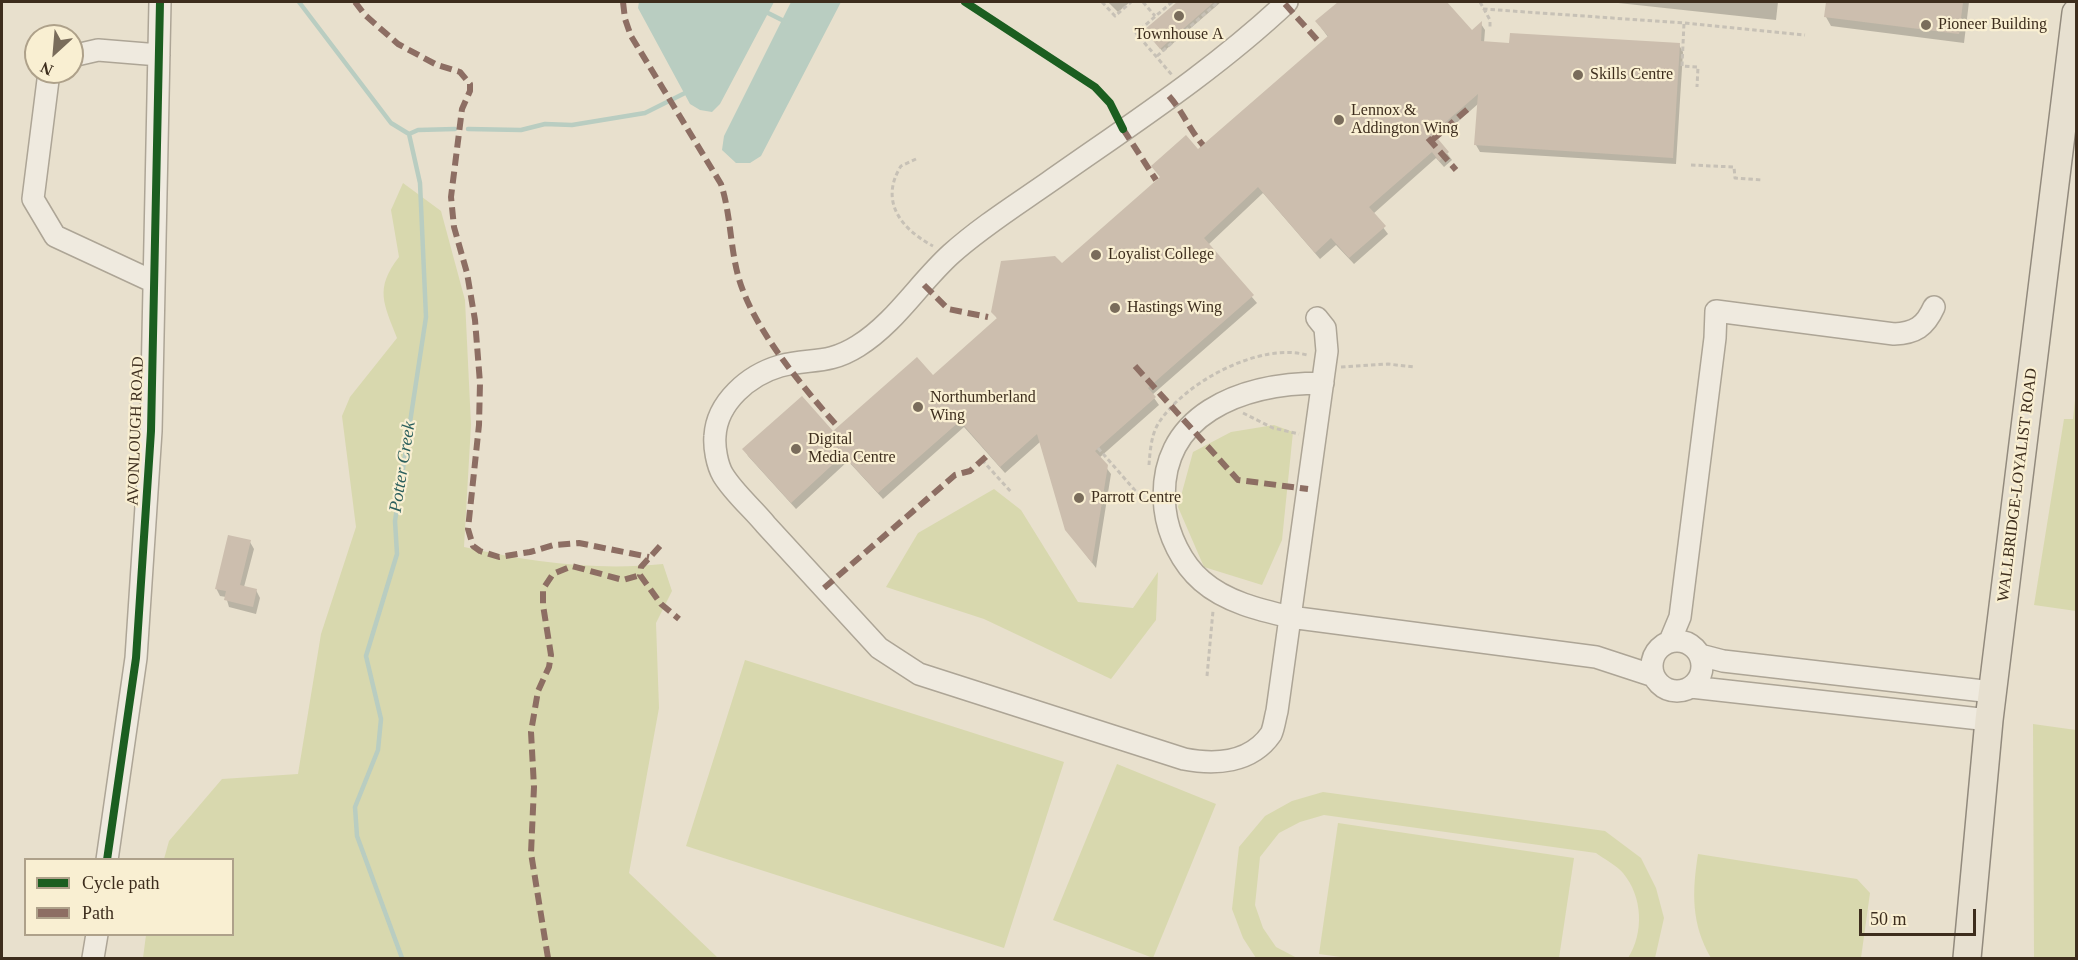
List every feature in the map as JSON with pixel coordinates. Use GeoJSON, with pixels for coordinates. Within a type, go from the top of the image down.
{"type":"FeatureCollection","features":[{"type":"Feature","properties":{"kind":"main road","name":"WALLBRIDGE-LOYALIST ROAD"},"geometry":{"type":"LineString","coordinates":[[1967,958],[1992,692],[2076,13]]}},
{"type":"Feature","properties":{"kind":"street","name":"AVONLOUGH ROAD"},"geometry":{"type":"LineString","coordinates":[[107,858],[136,658],[151,431],[160,2]]}},
{"type":"Feature","properties":{"kind":"street"},"geometry":{"type":"LineString","coordinates":[[1287,2],[1183,88],[1017,204],[951,254],[895,314],[861,344],[842,356],[782,365],[744,384],[730,399],[719,417],[715,436],[722,474],[879,648],[919,674],[1173,755],[1210,764],[1229,760],[1255,750],[1271,733],[1290,617],[1324,373],[1327,338],[1317,318]]}},
{"type":"Feature","properties":{"kind":"street"},"geometry":{"type":"LineString","coordinates":[[84,53],[98,50],[159,55]]}},
{"type":"Feature","properties":{"kind":"street"},"geometry":{"type":"LineString","coordinates":[[48,84],[33,199],[55,236],[154,282]]}},
{"type":"Feature","properties":{"kind":"street"},"geometry":{"type":"LineString","coordinates":[[1673,685],[1701,672],[1678,648],[1715,338],[1716,310],[1894,334],[1913,333],[1923,325],[1934,307]]}},
{"type":"Feature","properties":{"kind":"street"},"geometry":{"type":"LineString","coordinates":[[1324,373],[1296,383],[1267,387],[1237,397],[1206,412],[1189,427],[1172,451],[1166,476],[1167,527],[1180,554],[1201,580],[1229,598],[1250,607],[1290,617],[1596,657],[1673,685],[1989,720]]}},
{"type":"Feature","properties":{"kind":"street"},"geometry":{"type":"LineString","coordinates":[[1596,657],[1678,648],[1723,661],[1992,692]]}},
{"type":"Feature","properties":{"kind":"street"},"geometry":{"type":"LineString","coordinates":[[1673,685],[1652,668],[1678,648]]}},
{"type":"Feature","properties":{"kind":"street"},"geometry":{"type":"LineString","coordinates":[[93,958],[97,936]]}},
{"type":"Feature","properties":{"kind":"path"},"geometry":{"type":"LineString","coordinates":[[1102,2],[1115,16],[1131,2]]}},
{"type":"Feature","properties":{"kind":"path"},"geometry":{"type":"LineString","coordinates":[[1143,2],[1155,16]]}},
{"type":"Feature","properties":{"kind":"path"},"geometry":{"type":"LineString","coordinates":[[1172,2],[1136,33],[1183,88]]}},
{"type":"Feature","properties":{"kind":"path"},"geometry":{"type":"LineString","coordinates":[[1156,56],[1218,2]]}},
{"type":"Feature","properties":{"kind":"path"},"geometry":{"type":"LineString","coordinates":[[1480,2],[1490,20],[1490,29]]}},
{"type":"Feature","properties":{"kind":"path"},"geometry":{"type":"LineString","coordinates":[[1483,9],[1684,23],[1805,35]]}},
{"type":"Feature","properties":{"kind":"path"},"geometry":{"type":"LineString","coordinates":[[1684,23],[1682,66],[1698,67],[1697,87]]}},
{"type":"Feature","properties":{"kind":"path"},"geometry":{"type":"LineString","coordinates":[[916,159],[901,166],[895,175],[891,186],[891,199],[898,216],[913,233],[951,254]]}},
{"type":"Feature","properties":{"kind":"path"},"geometry":{"type":"LineString","coordinates":[[1692,165],[1734,167],[1736,178],[1762,180]]}},
{"type":"Feature","properties":{"kind":"path"},"geometry":{"type":"LineString","coordinates":[[1148,474],[1158,425],[1172,407],[1214,375],[1256,357],[1275,352],[1294,352],[1324,373],[1334,367],[1388,364],[1414,367]]}},
{"type":"Feature","properties":{"kind":"path"},"geometry":{"type":"LineString","coordinates":[[1237,397],[1243,413],[1273,428],[1315,437]]}},
{"type":"Feature","properties":{"kind":"path"},"geometry":{"type":"LineString","coordinates":[[1098,448],[1150,507],[1149,499]]}},
{"type":"Feature","properties":{"kind":"path"},"geometry":{"type":"LineString","coordinates":[[982,460],[1012,494]]}},
{"type":"Feature","properties":{"kind":"path"},"geometry":{"type":"LineString","coordinates":[[1207,604],[1214,612],[1207,676]]}},
{"type":"Feature","properties":{"kind":"green space"},"geometry":{"type":"Polygon","coordinates":[[[403,183],[441,211],[465,300],[471,425],[464,547],[563,564],[638,566],[663,564],[672,591],[656,623],[659,708],[629,873],[718,958],[143,958],[146,936],[234,936],[234,858],[164,858],[169,841],[222,779],[298,774],[321,634],[356,527],[342,416],[350,397],[397,338],[388,316],[384,297],[386,278],[399,257],[391,210],[403,183]]]}},
{"type":"Feature","properties":{"kind":"green space"},"geometry":{"type":"Polygon","coordinates":[[[2076,391],[2076,611],[2034,605],[2064,419],[2073,419],[2076,391]]]}},
{"type":"Feature","properties":{"kind":"green space"},"geometry":{"type":"Polygon","coordinates":[[[1274,425],[1293,432],[1282,540],[1262,585],[1204,567],[1178,507],[1193,452],[1231,432],[1274,425]]]}},
{"type":"Feature","properties":{"kind":"green space"},"geometry":{"type":"Polygon","coordinates":[[[994,489],[1021,510],[1078,602],[1133,608],[1158,572],[1156,620],[1111,679],[984,619],[886,587],[918,533],[994,489]]]}},
{"type":"Feature","properties":{"kind":"green space"},"geometry":{"type":"Polygon","coordinates":[[[745,660],[1064,762],[1004,948],[686,846],[745,660]]]}},
{"type":"Feature","properties":{"kind":"green space"},"geometry":{"type":"Polygon","coordinates":[[[2033,724],[2076,730],[2076,958],[2034,958],[2033,724]]]}},
{"type":"Feature","properties":{"kind":"green space"},"geometry":{"type":"Polygon","coordinates":[[[1117,764],[1216,804],[1153,958],[1053,920],[1117,764]]]}},
{"type":"Feature","properties":{"kind":"green space"},"geometry":{"type":"Polygon","coordinates":[[[1323,792],[1605,831],[1641,858],[1656,888],[1664,918],[1655,958],[1628,958],[1637,938],[1638,904],[1630,883],[1623,873],[1596,853],[1324,815],[1300,822],[1279,833],[1260,857],[1255,905],[1263,928],[1276,947],[1297,958],[1256,958],[1243,938],[1232,909],[1239,847],[1265,816],[1292,801],[1323,792]]]}},
{"type":"Feature","properties":{"kind":"green space"},"geometry":{"type":"Polygon","coordinates":[[[1338,823],[1574,858],[1559,958],[1348,958],[1319,954],[1338,823]]]}},
{"type":"Feature","properties":{"kind":"green space"},"geometry":{"type":"Polygon","coordinates":[[[1698,854],[1857,879],[1870,893],[1861,958],[1711,958],[1700,933],[1695,907],[1698,854]]]}},
{"type":"Feature","properties":{"kind":"shaded area"},"geometry":{"type":"Polygon","coordinates":[[[639,2],[774,2],[720,104],[712,112],[700,110],[690,104],[638,8],[639,2]]]}},
{"type":"Feature","properties":{"kind":"shaded area"},"geometry":{"type":"Polygon","coordinates":[[[791,2],[841,2],[761,156],[750,163],[736,163],[722,150],[724,136],[791,2]]]}},
{"type":"Feature","properties":{"kind":"building","name":"Townhouse A"},"geometry":{"type":"Polygon","coordinates":[[[1177,2],[1214,2],[1160,49],[1144,30],[1177,2]]]}},
{"type":"Feature","properties":{"kind":"building"},"geometry":{"type":"Polygon","coordinates":[[[1338,2],[1447,2],[1472,30],[1482,21],[1481,41],[1509,43],[1510,33],[1680,43],[1673,158],[1474,145],[1478,94],[1433,133],[1449,152],[1439,161],[1432,152],[1369,207],[1386,226],[1349,258],[1331,238],[1315,253],[1258,187],[1204,238],[1254,295],[1148,388],[1156,397],[1095,451],[1108,465],[1092,563],[1065,530],[1037,434],[1000,467],[960,421],[878,493],[843,455],[791,503],[742,449],[802,396],[833,431],[917,357],[933,375],[997,318],[991,312],[1001,261],[1055,256],[1062,263],[1160,177],[1151,166],[1186,135],[1198,149],[1328,36],[1315,21],[1338,2]]]}},
{"type":"Feature","properties":{"kind":"building","name":"Pioneer Building"},"geometry":{"type":"Polygon","coordinates":[[[1826,2],[1963,2],[1959,34],[1824,17],[1826,2]]]}},
{"type":"Feature","properties":{"kind":"building"},"geometry":{"type":"Polygon","coordinates":[[[228,535],[251,540],[240,585],[257,589],[253,607],[224,600],[226,591],[215,589],[228,535]]]}},
{"type":"Feature","properties":{"kind":"waterway","name":"Potter Creek"},"geometry":{"type":"LineString","coordinates":[[299,2],[391,123],[409,134],[420,183],[426,317],[395,521],[397,554],[366,656],[381,719],[378,750],[355,807],[357,836],[402,958]]}},
{"type":"Feature","properties":{"kind":"waterway"},"geometry":{"type":"LineString","coordinates":[[768,13],[782,20]]}},
{"type":"Feature","properties":{"kind":"waterway"},"geometry":{"type":"LineString","coordinates":[[468,129],[521,130],[545,124],[572,125],[645,113],[685,93]]}},
{"type":"Feature","properties":{"kind":"waterway"},"geometry":{"type":"LineString","coordinates":[[409,134],[418,130],[455,129]]}},
{"type":"Feature","properties":{"kind":"marked path"},"geometry":{"type":"LineString","coordinates":[[355,2],[365,15],[398,44],[437,65],[460,72],[470,84],[470,91],[462,109],[451,197],[454,227],[467,273],[475,320],[480,383],[479,425],[468,529],[473,546],[480,551],[499,557],[554,545],[579,543],[649,557]]}},
{"type":"Feature","properties":{"kind":"marked path"},"geometry":{"type":"LineString","coordinates":[[623,2],[625,19],[631,36],[721,184],[739,279],[756,318],[795,376],[838,427]]}},
{"type":"Feature","properties":{"kind":"marked path"},"geometry":{"type":"LineString","coordinates":[[1285,4],[1320,43]]}},
{"type":"Feature","properties":{"kind":"marked path"},"geometry":{"type":"LineString","coordinates":[[1169,96],[1203,145]]}},
{"type":"Feature","properties":{"kind":"marked path"},"geometry":{"type":"LineString","coordinates":[[1431,141],[1470,107]]}},
{"type":"Feature","properties":{"kind":"marked path"},"geometry":{"type":"LineString","coordinates":[[1123,129],[1156,180]]}},
{"type":"Feature","properties":{"kind":"marked path"},"geometry":{"type":"LineString","coordinates":[[1428,138],[1456,170]]}},
{"type":"Feature","properties":{"kind":"marked path"},"geometry":{"type":"LineString","coordinates":[[924,285],[948,309],[988,317]]}},
{"type":"Feature","properties":{"kind":"marked path"},"geometry":{"type":"LineString","coordinates":[[1135,366],[1238,480],[1308,489]]}},
{"type":"Feature","properties":{"kind":"marked path"},"geometry":{"type":"LineString","coordinates":[[824,588],[955,475],[970,471],[989,454]]}},
{"type":"Feature","properties":{"kind":"marked path"},"geometry":{"type":"LineString","coordinates":[[660,546],[641,567],[640,575],[661,604],[679,619]]}},
{"type":"Feature","properties":{"kind":"marked path"},"geometry":{"type":"LineString","coordinates":[[548,958],[531,853],[534,787],[531,732],[538,691],[549,667],[551,655],[543,605],[543,589],[553,574],[572,566],[623,580],[640,575]]}},
{"type":"Feature","properties":{"kind":"cycle path"},"geometry":{"type":"LineString","coordinates":[[107,858],[136,658],[151,431],[160,2]]}},
{"type":"Feature","properties":{"kind":"cycle path"},"geometry":{"type":"LineString","coordinates":[[965,2],[1095,87],[1110,103],[1123,129]]}},
{"type":"Feature","properties":{"kind":"place","name":"Townhouse A"},"geometry":{"type":"Point","coordinates":[1179,16]}},
{"type":"Feature","properties":{"kind":"place","name":"Pioneer Building"},"geometry":{"type":"Point","coordinates":[1926,25]}},
{"type":"Feature","properties":{"kind":"place","name":"Skills Centre"},"geometry":{"type":"Point","coordinates":[1578,75]}},
{"type":"Feature","properties":{"kind":"place","name":"Lennox & Addington Wing"},"geometry":{"type":"Point","coordinates":[1339,120]}},
{"type":"Feature","properties":{"kind":"place","name":"Loyalist College"},"geometry":{"type":"Point","coordinates":[1096,255]}},
{"type":"Feature","properties":{"kind":"place","name":"Hastings Wing"},"geometry":{"type":"Point","coordinates":[1115,308]}},
{"type":"Feature","properties":{"kind":"place","name":"Northumberland Wing"},"geometry":{"type":"Point","coordinates":[918,407]}},
{"type":"Feature","properties":{"kind":"place","name":"Digital Media Centre"},"geometry":{"type":"Point","coordinates":[796,449]}},
{"type":"Feature","properties":{"kind":"place","name":"Parrott Centre"},"geometry":{"type":"Point","coordinates":[1079,498]}}]}
